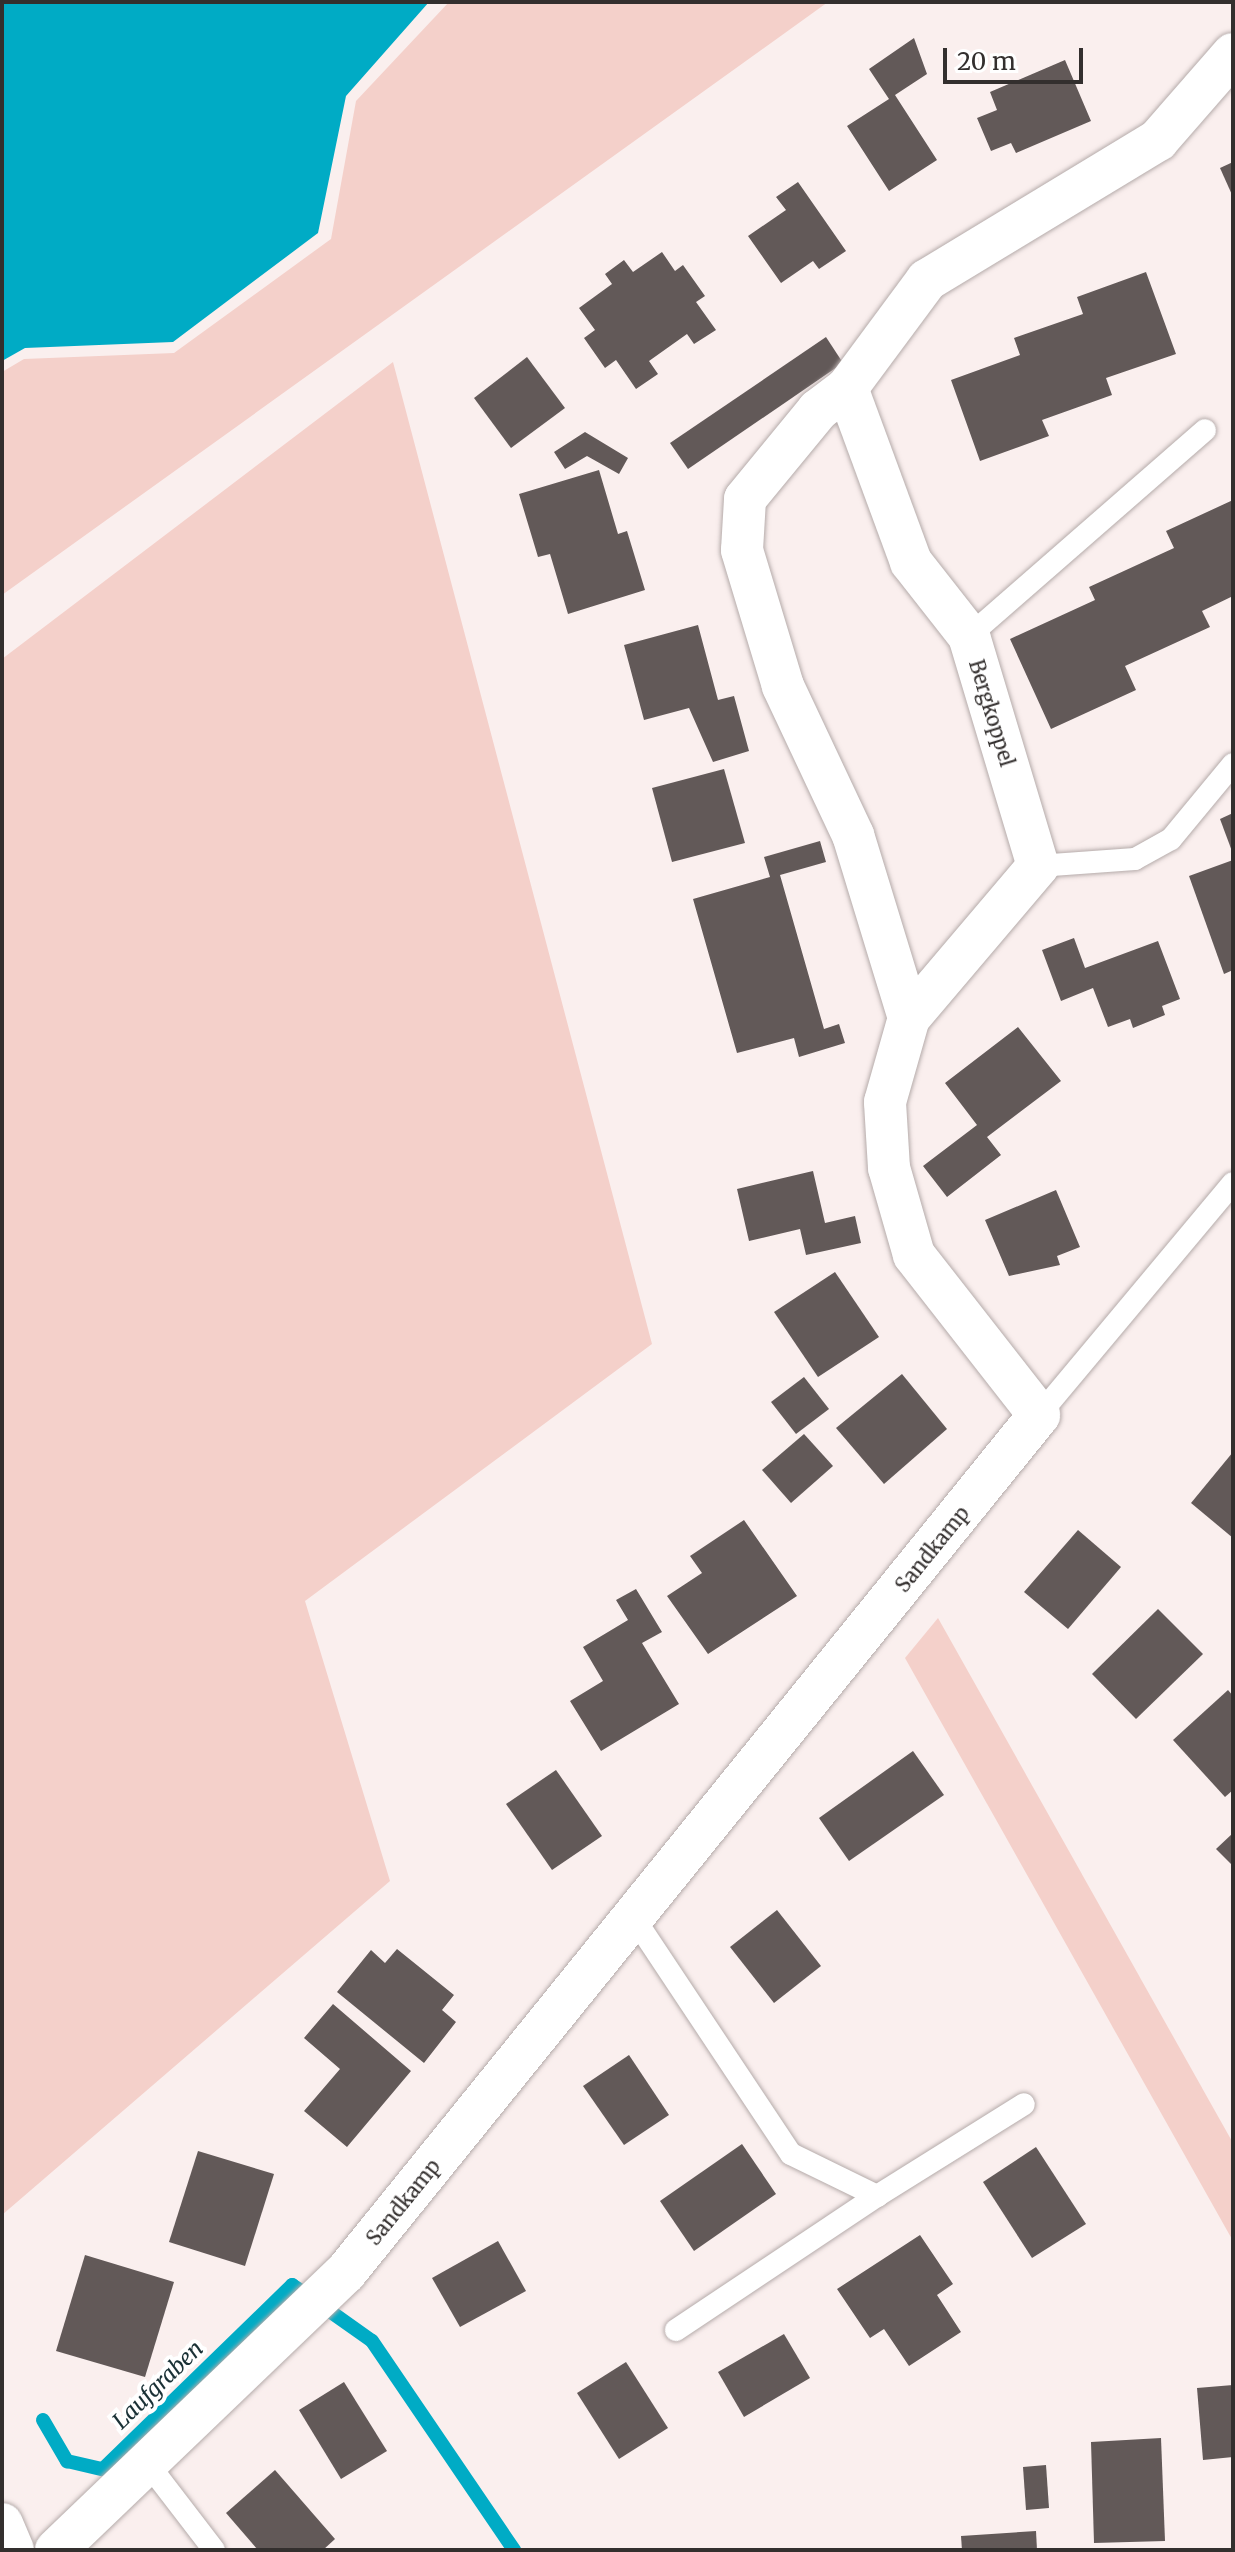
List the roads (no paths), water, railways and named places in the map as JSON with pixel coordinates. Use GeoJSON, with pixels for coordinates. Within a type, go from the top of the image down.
{"type":"FeatureCollection","features":[{"type":"Feature","properties":{"kind":"street"},"geometry":{"type":"LineString","coordinates":[[909,1018],[882,916],[853,835],[783,686],[742,550],[745,499],[818,410],[847,388],[927,280],[1158,140],[1233,54]]}},
{"type":"Feature","properties":{"kind":"street","name":"Bergkoppel"},"geometry":{"type":"LineString","coordinates":[[847,388],[911,562],[969,636],[1038,866]]}},
{"type":"Feature","properties":{"kind":"street"},"geometry":{"type":"LineString","coordinates":[[1038,866],[909,1018],[885,1102],[889,1168],[914,1255],[1039,1415]]}},
{"type":"Feature","properties":{"kind":"street","name":"Sandkamp"},"geometry":{"type":"LineString","coordinates":[[56,2550],[346,2272],[1039,1415]]}},
{"type":"Feature","properties":{"kind":"street"},"geometry":{"type":"LineString","coordinates":[[2,2524],[13,2550]]}},
{"type":"Feature","properties":{"kind":"lane"},"geometry":{"type":"LineString","coordinates":[[969,636],[1205,430]]}},
{"type":"Feature","properties":{"kind":"lane"},"geometry":{"type":"LineString","coordinates":[[1038,866],[1135,859],[1171,839],[1233,764]]}},
{"type":"Feature","properties":{"kind":"lane","name":"Sandkamp"},"geometry":{"type":"LineString","coordinates":[[1039,1415],[1233,1183]]}},
{"type":"Feature","properties":{"kind":"lane"},"geometry":{"type":"LineString","coordinates":[[634,1918],[791,2154],[877,2196]]}},
{"type":"Feature","properties":{"kind":"lane"},"geometry":{"type":"LineString","coordinates":[[676,2330],[877,2196],[1024,2104]]}},
{"type":"Feature","properties":{"kind":"lane"},"geometry":{"type":"LineString","coordinates":[[148,2464],[214,2550]]}},
{"type":"Feature","properties":{"kind":"water"},"geometry":{"type":"Polygon","coordinates":[[[2,2],[429,2],[346,96],[318,233],[173,342],[25,348],[2,361],[2,2]]]}},
{"type":"Feature","properties":{"kind":"waterway","name":"Laufgraben"},"geometry":{"type":"LineString","coordinates":[[43,2420],[67,2461],[103,2469],[292,2285],[306,2294]]}},
{"type":"Feature","properties":{"kind":"waterway","name":"Laufgraben"},"geometry":{"type":"LineString","coordinates":[[331,2312],[372,2341],[514,2550]]}}]}
